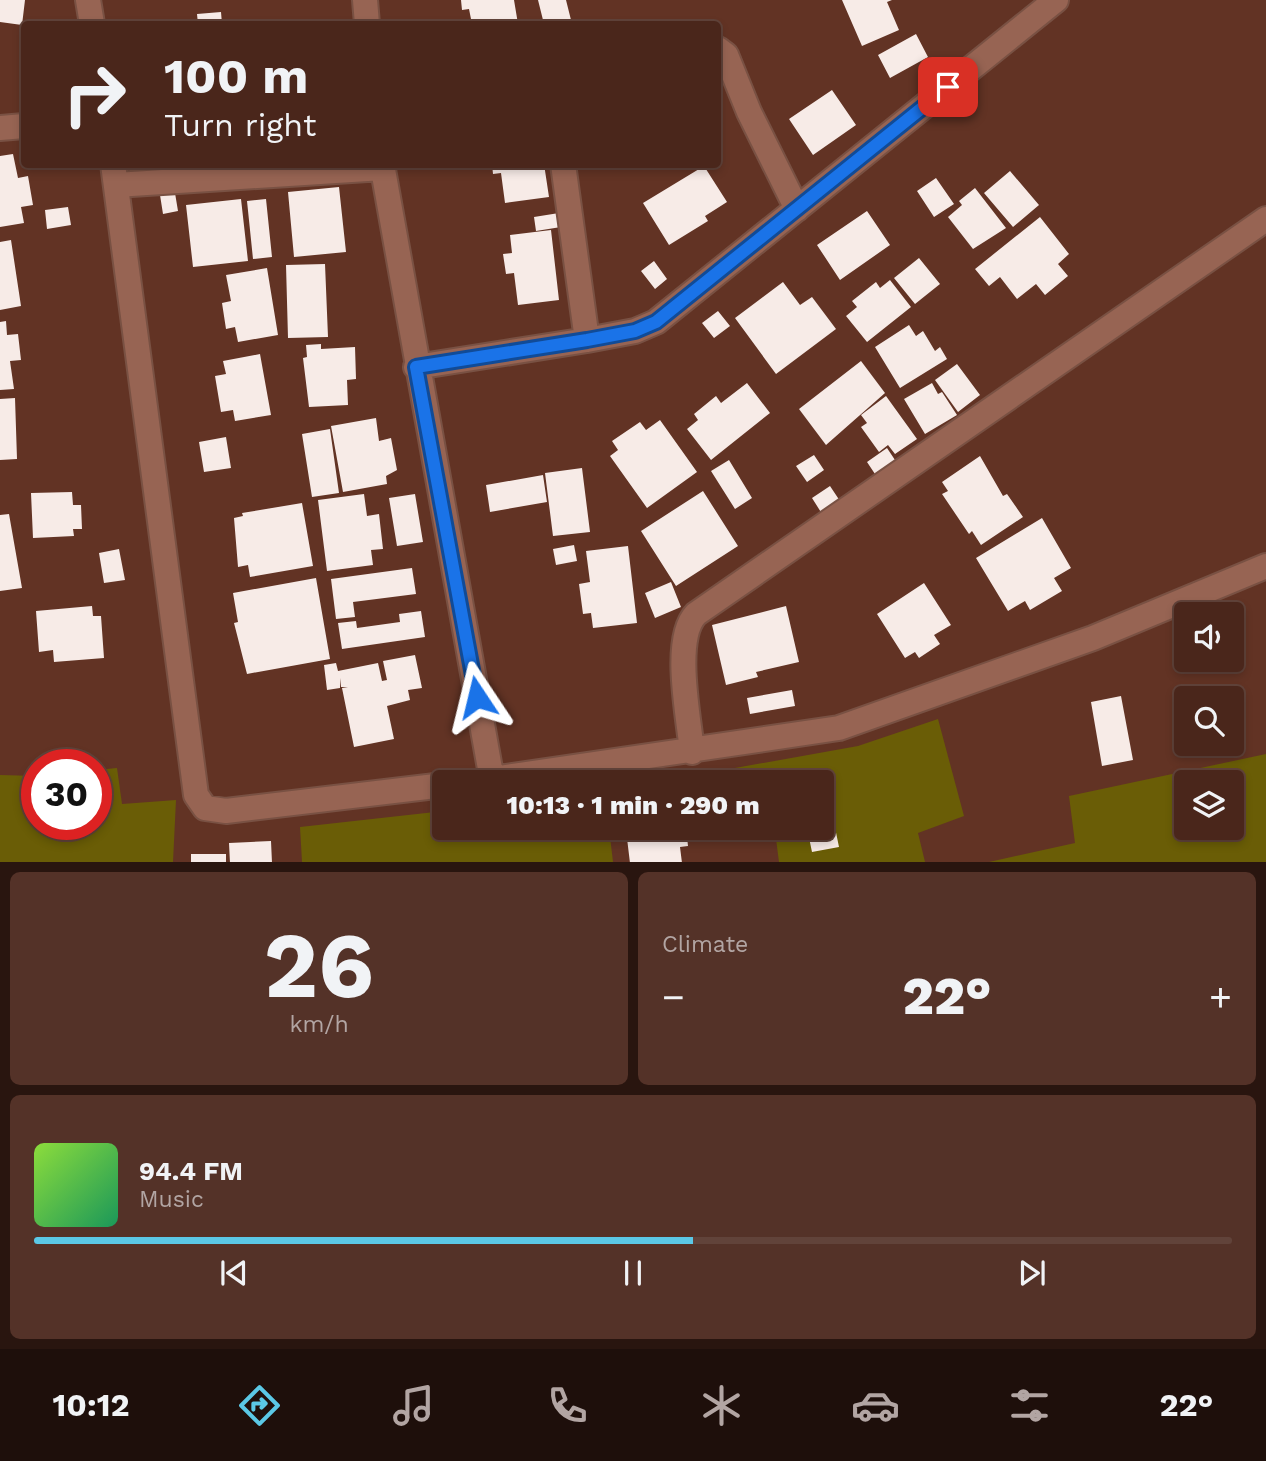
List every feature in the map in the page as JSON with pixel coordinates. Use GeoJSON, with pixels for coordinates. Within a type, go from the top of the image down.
{"type":"FeatureCollection","features":[{"type":"Feature","properties":{"kind":"street"},"geometry":{"type":"LineString","coordinates":[[88,0],[92,21]]}},
{"type":"Feature","properties":{"kind":"street"},"geometry":{"type":"LineString","coordinates":[[365,0],[367,21]]}},
{"type":"Feature","properties":{"kind":"street"},"geometry":{"type":"LineString","coordinates":[[416,367],[635,331],[656,322],[1055,0]]}},
{"type":"Feature","properties":{"kind":"street"},"geometry":{"type":"LineString","coordinates":[[721,51],[726,54],[749,112],[797,209]]}},
{"type":"Feature","properties":{"kind":"street"},"geometry":{"type":"LineString","coordinates":[[0,128],[21,126]]}},
{"type":"Feature","properties":{"kind":"street"},"geometry":{"type":"LineString","coordinates":[[323,168],[115,175],[196,795],[205,808],[226,811],[432,786]]}},
{"type":"Feature","properties":{"kind":"street"},"geometry":{"type":"LineString","coordinates":[[383,168],[480,770]]}},
{"type":"Feature","properties":{"kind":"street"},"geometry":{"type":"LineString","coordinates":[[564,168],[587,340]]}},
{"type":"Feature","properties":{"kind":"street"},"geometry":{"type":"LineString","coordinates":[[692,752],[683,643],[688,623],[696,614],[1266,219]]}},
{"type":"Feature","properties":{"kind":"street"},"geometry":{"type":"LineString","coordinates":[[562,770],[839,728],[1093,638],[1266,566]]}},
{"type":"Feature","properties":{"kind":"shaded area"},"geometry":{"type":"Polygon","coordinates":[[[938,719],[964,816],[918,833],[925,862],[779,862],[776,840],[834,840],[834,770],[724,770],[858,746],[938,719]]]}},
{"type":"Feature","properties":{"kind":"shaded area"},"geometry":{"type":"Polygon","coordinates":[[[1266,754],[1266,862],[989,862],[1075,843],[1069,796],[1174,774],[1174,840],[1244,840],[1244,770],[1191,770],[1266,754]]]}},
{"type":"Feature","properties":{"kind":"shaded area"},"geometry":{"type":"Polygon","coordinates":[[[112,768],[117,768],[122,804],[176,800],[173,862],[0,862],[0,775],[21,776],[21,840],[112,840],[112,768]]]}},
{"type":"Feature","properties":{"kind":"shaded area"},"geometry":{"type":"Polygon","coordinates":[[[432,812],[432,840],[610,840],[613,862],[302,862],[300,827],[432,812]]]}},
{"type":"Feature","properties":{"kind":"building"},"geometry":{"type":"Polygon","coordinates":[[[0,0],[25,0],[21,25],[0,22],[0,0]]]}},
{"type":"Feature","properties":{"kind":"building"},"geometry":{"type":"Polygon","coordinates":[[[461,0],[514,0],[518,21],[471,21],[469,9],[462,10],[461,0]]]}},
{"type":"Feature","properties":{"kind":"building"},"geometry":{"type":"Polygon","coordinates":[[[538,0],[566,0],[571,21],[543,21],[538,0]]]}},
{"type":"Feature","properties":{"kind":"building"},"geometry":{"type":"Polygon","coordinates":[[[842,0],[892,0],[887,2],[899,30],[862,46],[842,0]]]}},
{"type":"Feature","properties":{"kind":"building"},"geometry":{"type":"Polygon","coordinates":[[[221,12],[222,21],[198,21],[197,14],[221,12]]]}},
{"type":"Feature","properties":{"kind":"building"},"geometry":{"type":"Polygon","coordinates":[[[916,34],[928,57],[890,78],[878,55],[916,34]]]}},
{"type":"Feature","properties":{"kind":"building"},"geometry":{"type":"Polygon","coordinates":[[[832,90],[856,125],[813,155],[789,119],[832,90]]]}},
{"type":"Feature","properties":{"kind":"building"},"geometry":{"type":"Polygon","coordinates":[[[13,154],[18,178],[28,176],[33,205],[21,207],[24,223],[0,227],[0,156],[13,154]]]}},
{"type":"Feature","properties":{"kind":"building"},"geometry":{"type":"Polygon","coordinates":[[[492,168],[545,168],[549,197],[505,203],[501,173],[493,174],[492,168]]]}},
{"type":"Feature","properties":{"kind":"building"},"geometry":{"type":"Polygon","coordinates":[[[701,168],[705,168],[727,202],[705,216],[708,221],[669,245],[643,203],[701,168]]]}},
{"type":"Feature","properties":{"kind":"building"},"geometry":{"type":"Polygon","coordinates":[[[1010,171],[1039,205],[1013,227],[984,193],[1010,171]]]}},
{"type":"Feature","properties":{"kind":"building"},"geometry":{"type":"Polygon","coordinates":[[[936,178],[954,204],[934,217],[917,191],[936,178]]]}},
{"type":"Feature","properties":{"kind":"building"},"geometry":{"type":"Polygon","coordinates":[[[339,187],[346,252],[294,257],[288,192],[339,187]]]}},
{"type":"Feature","properties":{"kind":"building"},"geometry":{"type":"Polygon","coordinates":[[[975,188],[1006,228],[973,249],[948,217],[962,205],[959,201],[975,188]]]}},
{"type":"Feature","properties":{"kind":"building"},"geometry":{"type":"Polygon","coordinates":[[[175,193],[178,211],[163,214],[160,195],[175,193]]]}},
{"type":"Feature","properties":{"kind":"building"},"geometry":{"type":"Polygon","coordinates":[[[241,199],[248,261],[193,267],[186,205],[241,199]]]}},
{"type":"Feature","properties":{"kind":"building"},"geometry":{"type":"Polygon","coordinates":[[[266,199],[272,257],[253,259],[247,201],[266,199]]]}},
{"type":"Feature","properties":{"kind":"building"},"geometry":{"type":"Polygon","coordinates":[[[68,207],[71,225],[47,229],[45,210],[68,207]]]}},
{"type":"Feature","properties":{"kind":"building"},"geometry":{"type":"Polygon","coordinates":[[[867,211],[890,245],[840,280],[817,245],[867,211]]]}},
{"type":"Feature","properties":{"kind":"building"},"geometry":{"type":"Polygon","coordinates":[[[559,213],[561,227],[536,231],[534,217],[559,213]]]}},
{"type":"Feature","properties":{"kind":"building"},"geometry":{"type":"Polygon","coordinates":[[[1040,217],[1069,254],[1058,264],[1068,276],[1045,295],[1036,284],[1017,299],[1000,277],[989,286],[975,269],[1040,217]]]}},
{"type":"Feature","properties":{"kind":"building"},"geometry":{"type":"Polygon","coordinates":[[[551,230],[559,300],[518,305],[514,273],[506,274],[503,254],[512,253],[510,235],[551,230]]]}},
{"type":"Feature","properties":{"kind":"building"},"geometry":{"type":"Polygon","coordinates":[[[11,240],[21,306],[0,310],[0,242],[11,240]]]}},
{"type":"Feature","properties":{"kind":"building"},"geometry":{"type":"Polygon","coordinates":[[[919,258],[940,284],[915,304],[894,278],[919,258]]]}},
{"type":"Feature","properties":{"kind":"building"},"geometry":{"type":"Polygon","coordinates":[[[654,261],[667,279],[655,289],[641,271],[654,261]]]}},
{"type":"Feature","properties":{"kind":"building"},"geometry":{"type":"Polygon","coordinates":[[[325,264],[328,337],[288,338],[286,265],[325,264]]]}},
{"type":"Feature","properties":{"kind":"building"},"geometry":{"type":"Polygon","coordinates":[[[267,268],[278,335],[238,342],[235,327],[226,329],[222,303],[231,301],[226,275],[267,268]]]}},
{"type":"Feature","properties":{"kind":"building"},"geometry":{"type":"Polygon","coordinates":[[[890,280],[911,307],[867,342],[846,316],[857,307],[852,301],[876,282],[880,288],[890,280]]]}},
{"type":"Feature","properties":{"kind":"building"},"geometry":{"type":"Polygon","coordinates":[[[783,282],[800,305],[812,297],[836,329],[776,374],[735,318],[783,282]]]}},
{"type":"Feature","properties":{"kind":"building"},"geometry":{"type":"Polygon","coordinates":[[[718,311],[730,326],[714,338],[702,323],[718,311]]]}},
{"type":"Feature","properties":{"kind":"building"},"geometry":{"type":"Polygon","coordinates":[[[6,321],[7,335],[18,334],[21,360],[10,361],[14,389],[0,390],[0,322],[6,321]]]}},
{"type":"Feature","properties":{"kind":"building"},"geometry":{"type":"Polygon","coordinates":[[[909,325],[916,336],[923,331],[935,351],[940,347],[947,359],[900,388],[875,347],[909,325]]]}},
{"type":"Feature","properties":{"kind":"building"},"geometry":{"type":"Polygon","coordinates":[[[321,344],[321,349],[355,347],[356,379],[347,380],[348,405],[309,407],[303,358],[307,357],[306,345],[321,344]]]}},
{"type":"Feature","properties":{"kind":"building"},"geometry":{"type":"Polygon","coordinates":[[[260,354],[271,415],[235,421],[233,410],[221,412],[215,376],[226,374],[223,361],[260,354]]]}},
{"type":"Feature","properties":{"kind":"building"},"geometry":{"type":"Polygon","coordinates":[[[861,361],[885,393],[826,445],[799,409],[861,361]]]}},
{"type":"Feature","properties":{"kind":"building"},"geometry":{"type":"Polygon","coordinates":[[[957,364],[980,395],[958,412],[935,380],[957,364]]]}},
{"type":"Feature","properties":{"kind":"building"},"geometry":{"type":"Polygon","coordinates":[[[747,383],[770,413],[711,460],[687,429],[698,420],[694,414],[716,396],[721,403],[747,383]]]}},
{"type":"Feature","properties":{"kind":"building"},"geometry":{"type":"Polygon","coordinates":[[[932,383],[938,394],[942,392],[957,415],[925,434],[904,399],[932,383]]]}},
{"type":"Feature","properties":{"kind":"building"},"geometry":{"type":"Polygon","coordinates":[[[886,396],[917,439],[895,454],[888,445],[879,452],[861,427],[867,423],[861,415],[886,396]]]}},
{"type":"Feature","properties":{"kind":"building"},"geometry":{"type":"Polygon","coordinates":[[[15,398],[17,459],[0,460],[0,399],[15,398]]]}},
{"type":"Feature","properties":{"kind":"building"},"geometry":{"type":"Polygon","coordinates":[[[376,418],[379,441],[391,438],[397,470],[386,476],[387,484],[343,492],[331,426],[376,418]]]}},
{"type":"Feature","properties":{"kind":"building"},"geometry":{"type":"Polygon","coordinates":[[[660,420],[697,472],[647,508],[610,456],[618,450],[612,441],[640,422],[646,430],[660,420]]]}},
{"type":"Feature","properties":{"kind":"building"},"geometry":{"type":"Polygon","coordinates":[[[330,429],[339,493],[312,497],[302,434],[330,429]]]}},
{"type":"Feature","properties":{"kind":"building"},"geometry":{"type":"Polygon","coordinates":[[[226,437],[231,468],[204,472],[199,442],[226,437]]]}},
{"type":"Feature","properties":{"kind":"building"},"geometry":{"type":"Polygon","coordinates":[[[887,448],[899,466],[879,480],[867,462],[887,448]]]}},
{"type":"Feature","properties":{"kind":"building"},"geometry":{"type":"Polygon","coordinates":[[[814,455],[824,470],[807,482],[796,466],[814,455]]]}},
{"type":"Feature","properties":{"kind":"building"},"geometry":{"type":"Polygon","coordinates":[[[980,456],[1003,496],[1007,494],[1023,517],[981,545],[972,531],[969,534],[942,494],[948,491],[942,482],[980,456]]]}},
{"type":"Feature","properties":{"kind":"building"},"geometry":{"type":"Polygon","coordinates":[[[729,460],[752,498],[735,509],[711,471],[729,460]]]}},
{"type":"Feature","properties":{"kind":"building"},"geometry":{"type":"Polygon","coordinates":[[[582,468],[590,532],[553,536],[545,473],[582,468]]]}},
{"type":"Feature","properties":{"kind":"building"},"geometry":{"type":"Polygon","coordinates":[[[543,475],[547,502],[490,512],[486,485],[543,475]]]}},
{"type":"Feature","properties":{"kind":"building"},"geometry":{"type":"Polygon","coordinates":[[[830,486],[842,504],[824,517],[812,498],[830,486]]]}},
{"type":"Feature","properties":{"kind":"building"},"geometry":{"type":"Polygon","coordinates":[[[703,491],[738,546],[676,586],[641,531],[703,491]]]}},
{"type":"Feature","properties":{"kind":"building"},"geometry":{"type":"Polygon","coordinates":[[[72,492],[73,505],[81,505],[82,529],[73,529],[74,536],[33,538],[31,493],[72,492]]]}},
{"type":"Feature","properties":{"kind":"building"},"geometry":{"type":"Polygon","coordinates":[[[364,494],[367,516],[379,514],[383,549],[371,550],[373,565],[327,571],[318,500],[364,494]]]}},
{"type":"Feature","properties":{"kind":"building"},"geometry":{"type":"Polygon","coordinates":[[[415,494],[423,542],[397,546],[389,498],[415,494]]]}},
{"type":"Feature","properties":{"kind":"building"},"geometry":{"type":"Polygon","coordinates":[[[302,503],[313,566],[250,577],[248,565],[238,567],[234,518],[243,516],[242,513],[302,503]]]}},
{"type":"Feature","properties":{"kind":"building"},"geometry":{"type":"Polygon","coordinates":[[[9,514],[22,588],[0,591],[0,515],[9,514]]]}},
{"type":"Feature","properties":{"kind":"building"},"geometry":{"type":"Polygon","coordinates":[[[1042,518],[1071,568],[1054,578],[1062,591],[1030,610],[1025,601],[1008,611],[976,558],[1042,518]]]}},
{"type":"Feature","properties":{"kind":"building"},"geometry":{"type":"Polygon","coordinates":[[[574,545],[577,561],[556,565],[553,549],[574,545]]]}},
{"type":"Feature","properties":{"kind":"building"},"geometry":{"type":"Polygon","coordinates":[[[628,546],[637,623],[593,628],[591,613],[583,614],[579,584],[590,582],[586,551],[628,546]]]}},
{"type":"Feature","properties":{"kind":"building"},"geometry":{"type":"Polygon","coordinates":[[[119,549],[125,580],[104,583],[99,553],[119,549]]]}},
{"type":"Feature","properties":{"kind":"building"},"geometry":{"type":"Polygon","coordinates":[[[412,568],[416,594],[353,602],[355,617],[336,619],[331,579],[412,568]]]}},
{"type":"Feature","properties":{"kind":"building"},"geometry":{"type":"Polygon","coordinates":[[[316,578],[330,659],[247,674],[234,623],[238,622],[233,593],[316,578]]]}},
{"type":"Feature","properties":{"kind":"building"},"geometry":{"type":"Polygon","coordinates":[[[671,582],[681,607],[655,618],[645,593],[671,582]]]}},
{"type":"Feature","properties":{"kind":"building"},"geometry":{"type":"Polygon","coordinates":[[[924,583],[951,625],[934,635],[940,644],[919,658],[915,652],[905,658],[877,614],[924,583]]]}},
{"type":"Feature","properties":{"kind":"building"},"geometry":{"type":"Polygon","coordinates":[[[92,606],[93,616],[101,616],[104,658],[54,662],[53,650],[39,652],[36,611],[92,606]]]}},
{"type":"Feature","properties":{"kind":"building"},"geometry":{"type":"Polygon","coordinates":[[[786,606],[799,662],[756,672],[758,677],[726,685],[712,625],[786,606]]]}},
{"type":"Feature","properties":{"kind":"building"},"geometry":{"type":"Polygon","coordinates":[[[421,611],[425,637],[342,649],[338,623],[356,621],[357,628],[400,622],[399,614],[421,611]]]}},
{"type":"Feature","properties":{"kind":"building"},"geometry":{"type":"Polygon","coordinates":[[[415,655],[422,688],[408,690],[410,700],[387,706],[394,739],[354,747],[342,688],[348,687],[341,687],[340,678],[340,688],[327,690],[324,665],[336,663],[338,671],[378,663],[382,681],[387,680],[383,661],[415,655]]]}},
{"type":"Feature","properties":{"kind":"building"},"geometry":{"type":"Polygon","coordinates":[[[792,690],[795,706],[750,714],[747,698],[792,690]]]}},
{"type":"Feature","properties":{"kind":"building"},"geometry":{"type":"Polygon","coordinates":[[[1121,696],[1133,760],[1102,766],[1091,702],[1121,696]]]}},
{"type":"Feature","properties":{"kind":"building"},"geometry":{"type":"Polygon","coordinates":[[[834,823],[839,847],[812,852],[810,840],[834,840],[834,823]]]}},
{"type":"Feature","properties":{"kind":"building"},"geometry":{"type":"Polygon","coordinates":[[[627,840],[687,840],[688,846],[680,847],[682,862],[630,862],[627,840]]]}},
{"type":"Feature","properties":{"kind":"building"},"geometry":{"type":"Polygon","coordinates":[[[271,841],[272,862],[230,862],[229,843],[271,841]]]}},
{"type":"Feature","properties":{"kind":"building"},"geometry":{"type":"Polygon","coordinates":[[[191,854],[226,854],[226,862],[191,862],[191,854]]]}},
{"type":"Feature","properties":{"kind":"route"},"geometry":{"type":"LineString","coordinates":[[477,697],[416,367],[587,340],[635,331],[656,322],[948,87]]}}]}
